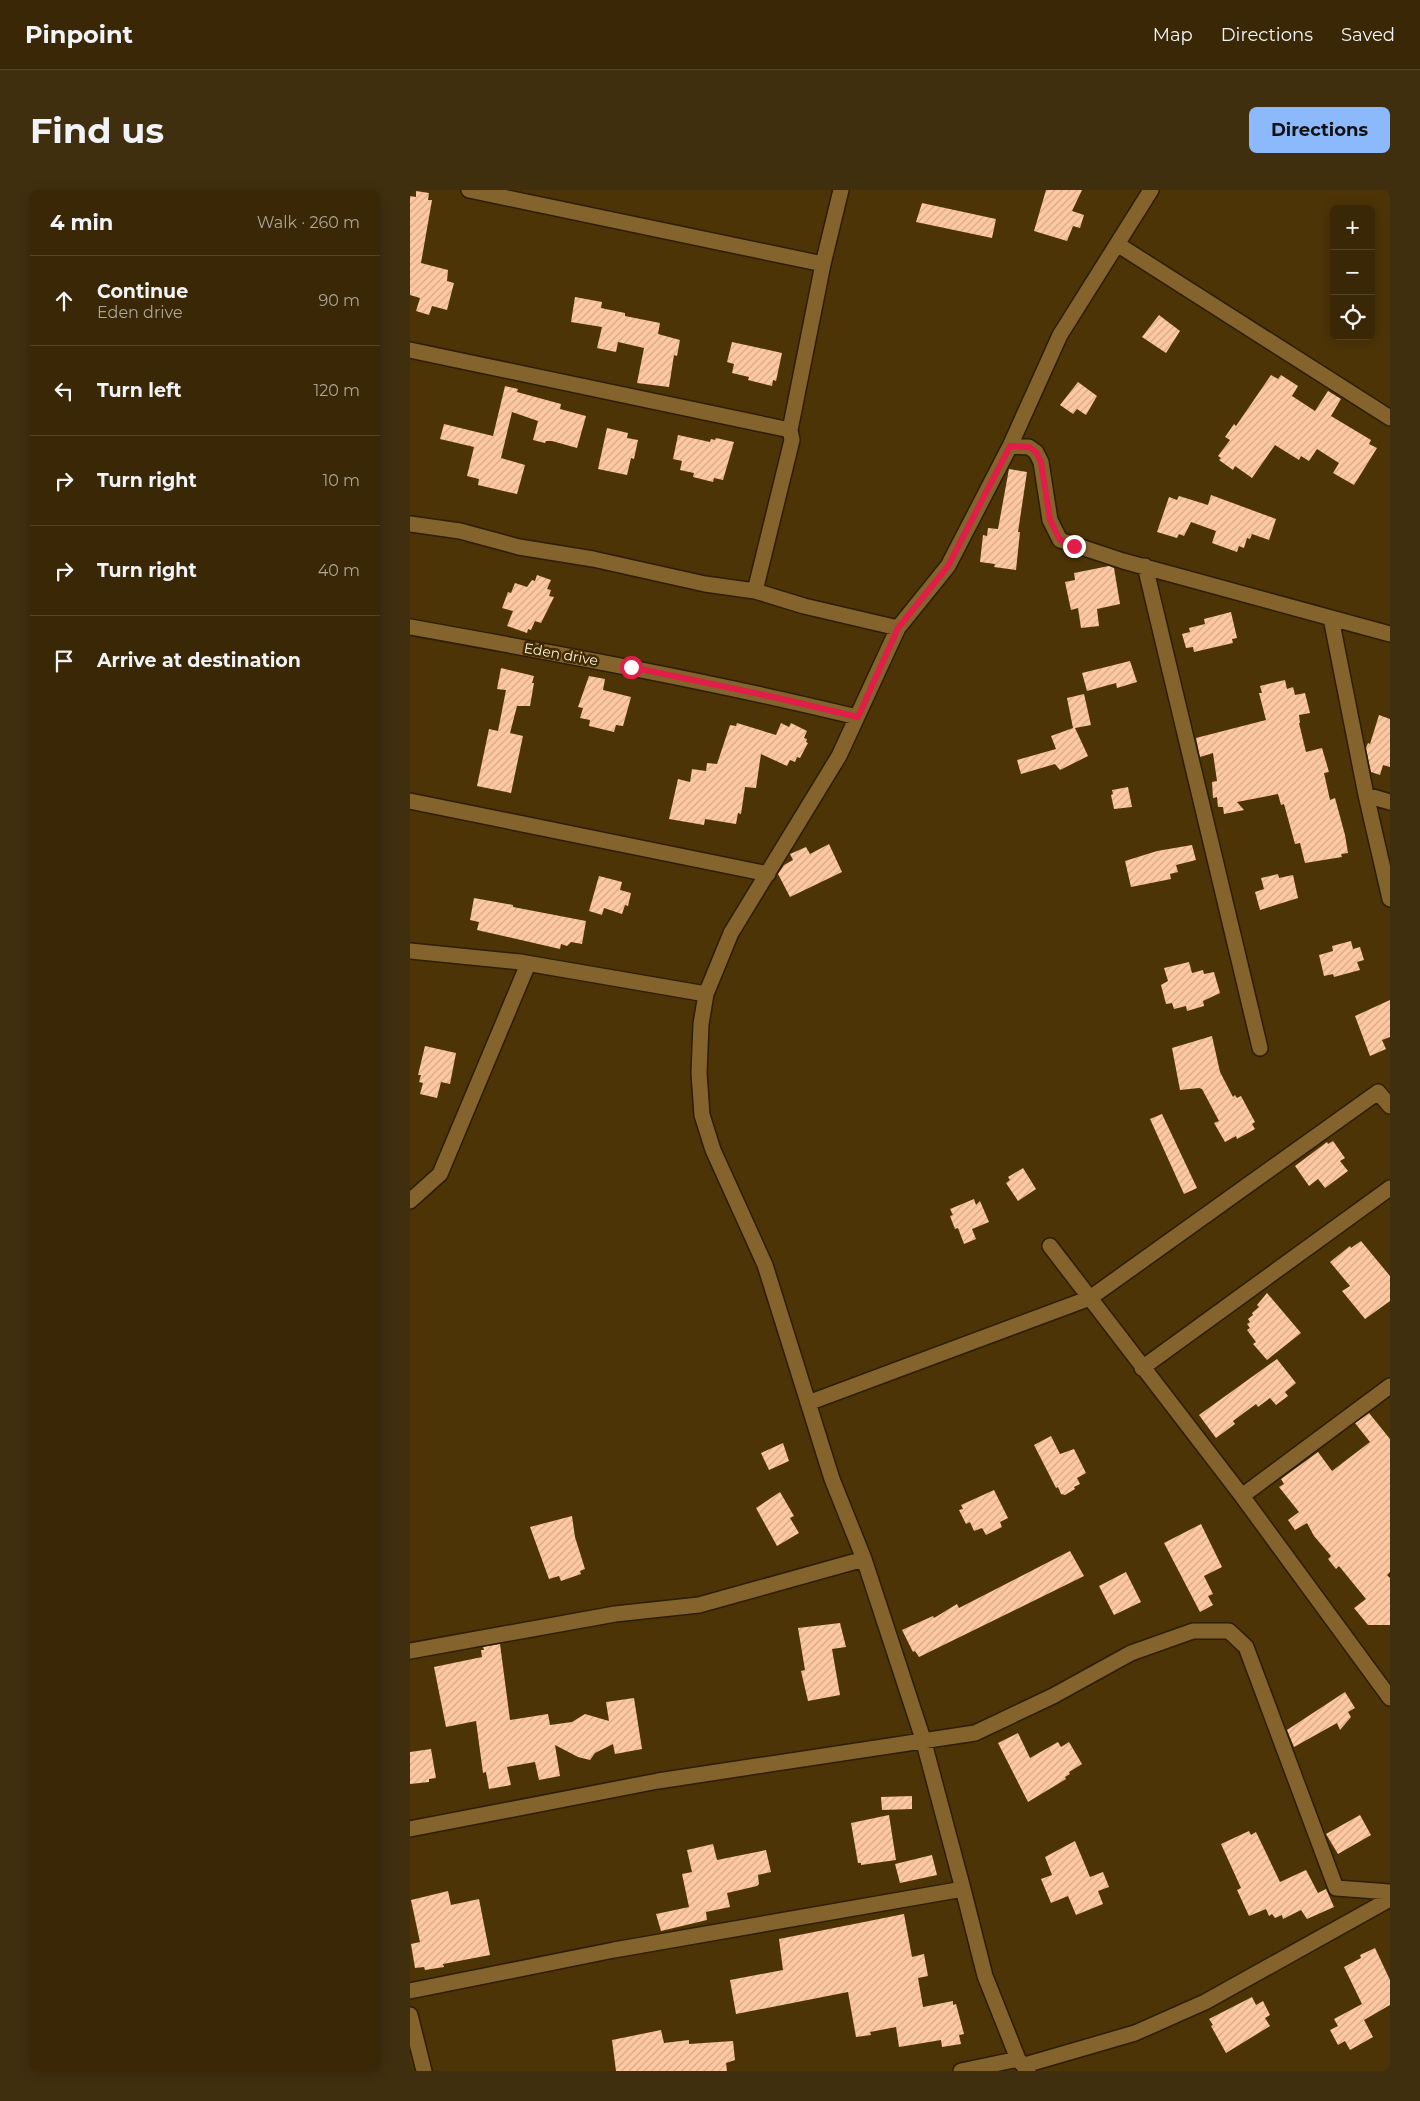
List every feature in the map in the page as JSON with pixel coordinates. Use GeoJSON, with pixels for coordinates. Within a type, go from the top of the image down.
{"type":"FeatureCollection","features":[{"type":"Feature","properties":{"kind":"street"},"geometry":{"type":"LineString","coordinates":[[469,190],[823,264]]}},
{"type":"Feature","properties":{"kind":"street"},"geometry":{"type":"LineString","coordinates":[[755,591],[792,440],[790,430],[823,264],[841,190]]}},
{"type":"Feature","properties":{"kind":"street"},"geometry":{"type":"LineString","coordinates":[[1024,2065],[985,1976],[923,1739],[864,1559],[832,1479],[765,1264],[713,1150],[702,1115],[698,1073],[701,1024],[706,994],[732,933],[839,756],[898,628],[948,566],[1010,446],[1060,335],[1152,190]]}},
{"type":"Feature","properties":{"kind":"street"},"geometry":{"type":"LineString","coordinates":[[1117,244],[1390,418]]}},
{"type":"Feature","properties":{"kind":"street"},"geometry":{"type":"LineString","coordinates":[[410,350],[790,430]]}},
{"type":"Feature","properties":{"kind":"street"},"geometry":{"type":"LineString","coordinates":[[1010,446],[1029,447],[1036,452],[1041,462],[1050,520],[1060,540],[1074,546],[1390,634]]}},
{"type":"Feature","properties":{"kind":"street"},"geometry":{"type":"LineString","coordinates":[[410,524],[460,531],[519,547],[593,559],[705,584],[755,591],[804,606],[898,628]]}},
{"type":"Feature","properties":{"kind":"street"},"geometry":{"type":"LineString","coordinates":[[1145,566],[1260,1048]]}},
{"type":"Feature","properties":{"kind":"street"},"geometry":{"type":"LineString","coordinates":[[1331,618],[1366,795],[1390,899]]}},
{"type":"Feature","properties":{"kind":"street","name":"Eden drive"},"geometry":{"type":"LineString","coordinates":[[410,627],[631,667],[858,717]]}},
{"type":"Feature","properties":{"kind":"street"},"geometry":{"type":"LineString","coordinates":[[1366,795],[1390,802]]}},
{"type":"Feature","properties":{"kind":"street"},"geometry":{"type":"LineString","coordinates":[[410,801],[768,874]]}},
{"type":"Feature","properties":{"kind":"street"},"geometry":{"type":"LineString","coordinates":[[410,951],[528,964],[706,994]]}},
{"type":"Feature","properties":{"kind":"street"},"geometry":{"type":"LineString","coordinates":[[410,1201],[440,1174],[528,964]]}},
{"type":"Feature","properties":{"kind":"street"},"geometry":{"type":"LineString","coordinates":[[808,1403],[1090,1298],[1378,1092],[1390,1106]]}},
{"type":"Feature","properties":{"kind":"street"},"geometry":{"type":"LineString","coordinates":[[1142,1368],[1390,1188]]}},
{"type":"Feature","properties":{"kind":"street"},"geometry":{"type":"LineString","coordinates":[[1050,1246],[1242,1496],[1390,1698]]}},
{"type":"Feature","properties":{"kind":"street"},"geometry":{"type":"LineString","coordinates":[[1242,1496],[1390,1386]]}},
{"type":"Feature","properties":{"kind":"street"},"geometry":{"type":"LineString","coordinates":[[410,1650],[616,1614],[699,1605],[864,1559]]}},
{"type":"Feature","properties":{"kind":"street"},"geometry":{"type":"LineString","coordinates":[[410,1829],[658,1781],[974,1732],[1053,1696],[1132,1653],[1193,1631],[1229,1631],[1246,1647],[1336,1888],[1390,1892]]}},
{"type":"Feature","properties":{"kind":"street"},"geometry":{"type":"LineString","coordinates":[[410,1991],[614,1950],[963,1889]]}},
{"type":"Feature","properties":{"kind":"street"},"geometry":{"type":"LineString","coordinates":[[962,2071],[1024,2065],[1135,2033],[1205,2002],[1390,1899]]}},
{"type":"Feature","properties":{"kind":"street"},"geometry":{"type":"LineString","coordinates":[[410,2015],[424,2071]]}},
{"type":"Feature","properties":{"kind":"building"},"geometry":{"type":"Polygon","coordinates":[[[1046,190],[1082,190],[1072,211],[1084,215],[1080,228],[1073,226],[1067,241],[1034,231],[1046,190]]]}},
{"type":"Feature","properties":{"kind":"building"},"geometry":{"type":"Polygon","coordinates":[[[416,191],[429,193],[428,200],[432,200],[421,263],[448,270],[447,281],[454,283],[447,310],[432,306],[429,315],[416,311],[420,298],[410,295],[410,196],[416,197],[416,191]]]}},
{"type":"Feature","properties":{"kind":"building"},"geometry":{"type":"Polygon","coordinates":[[[922,203],[996,219],[992,238],[916,222],[922,203]]]}},
{"type":"Feature","properties":{"kind":"building"},"geometry":{"type":"Polygon","coordinates":[[[575,297],[602,302],[601,308],[625,313],[625,316],[660,323],[658,334],[680,340],[677,356],[674,355],[669,387],[637,383],[644,348],[618,342],[616,352],[597,348],[602,327],[571,322],[575,297]]]}},
{"type":"Feature","properties":{"kind":"building"},"geometry":{"type":"Polygon","coordinates":[[[1159,315],[1180,331],[1166,353],[1142,337],[1159,315]]]}},
{"type":"Feature","properties":{"kind":"building"},"geometry":{"type":"Polygon","coordinates":[[[732,342],[782,353],[776,381],[773,380],[772,386],[748,380],[749,377],[732,373],[734,364],[727,362],[732,342]]]}},
{"type":"Feature","properties":{"kind":"building"},"geometry":{"type":"Polygon","coordinates":[[[1271,375],[1278,379],[1281,375],[1298,386],[1292,396],[1315,411],[1328,391],[1341,399],[1331,416],[1371,440],[1369,444],[1377,448],[1354,485],[1333,473],[1339,463],[1317,449],[1309,461],[1301,456],[1299,460],[1275,445],[1252,478],[1235,466],[1233,470],[1219,460],[1221,458],[1218,456],[1230,440],[1225,437],[1234,424],[1236,426],[1271,375]]]}},
{"type":"Feature","properties":{"kind":"building"},"geometry":{"type":"Polygon","coordinates":[[[1078,382],[1097,396],[1086,415],[1077,409],[1073,414],[1060,405],[1078,382]]]}},
{"type":"Feature","properties":{"kind":"building"},"geometry":{"type":"Polygon","coordinates":[[[505,386],[518,389],[517,392],[561,404],[560,409],[586,416],[577,448],[552,441],[546,441],[545,443],[533,440],[538,421],[512,412],[501,458],[525,465],[517,494],[478,485],[479,479],[467,476],[474,447],[440,439],[444,424],[493,436],[505,386]]]}},
{"type":"Feature","properties":{"kind":"building"},"geometry":{"type":"Polygon","coordinates":[[[607,428],[628,433],[627,438],[638,440],[634,459],[631,458],[627,475],[598,469],[607,428]]]}},
{"type":"Feature","properties":{"kind":"building"},"geometry":{"type":"Polygon","coordinates":[[[678,435],[710,442],[711,439],[715,440],[716,438],[734,442],[723,480],[714,478],[713,482],[693,477],[694,473],[680,470],[682,461],[673,459],[678,435]]]}},
{"type":"Feature","properties":{"kind":"building"},"geometry":{"type":"Polygon","coordinates":[[[1009,469],[1027,472],[1018,532],[1020,532],[1016,570],[994,567],[995,564],[980,562],[983,535],[987,536],[988,528],[998,529],[1009,469]]]}},
{"type":"Feature","properties":{"kind":"building"},"geometry":{"type":"Polygon","coordinates":[[[1211,495],[1276,519],[1269,540],[1252,534],[1250,539],[1247,538],[1244,548],[1239,546],[1237,552],[1212,543],[1216,531],[1191,522],[1184,536],[1179,534],[1177,538],[1157,532],[1169,497],[1177,500],[1179,496],[1208,505],[1211,495]]]}},
{"type":"Feature","properties":{"kind":"building"},"geometry":{"type":"Polygon","coordinates":[[[1109,566],[1114,568],[1120,604],[1097,609],[1099,626],[1081,628],[1078,608],[1071,610],[1065,582],[1075,580],[1074,573],[1109,566]]]}},
{"type":"Feature","properties":{"kind":"building"},"geometry":{"type":"Polygon","coordinates":[[[537,575],[551,580],[547,589],[551,590],[549,596],[554,597],[541,623],[535,621],[531,630],[528,629],[527,633],[507,626],[513,611],[502,608],[508,592],[511,593],[515,583],[527,587],[532,580],[535,581],[537,575]]]}},
{"type":"Feature","properties":{"kind":"building"},"geometry":{"type":"Polygon","coordinates":[[[1231,612],[1237,638],[1232,639],[1233,643],[1194,652],[1193,647],[1186,648],[1182,634],[1190,632],[1189,628],[1205,624],[1204,619],[1231,612]]]}},
{"type":"Feature","properties":{"kind":"building"},"geometry":{"type":"Polygon","coordinates":[[[1130,661],[1137,682],[1117,688],[1116,683],[1087,691],[1082,673],[1130,661]]]}},
{"type":"Feature","properties":{"kind":"building"},"geometry":{"type":"Polygon","coordinates":[[[501,668],[534,676],[530,706],[517,706],[510,733],[523,736],[511,793],[477,786],[489,729],[498,731],[506,690],[497,689],[501,668]]]}},
{"type":"Feature","properties":{"kind":"building"},"geometry":{"type":"Polygon","coordinates":[[[589,676],[605,679],[603,690],[631,697],[623,726],[616,725],[614,732],[589,726],[590,720],[580,718],[583,708],[578,707],[589,676]]]}},
{"type":"Feature","properties":{"kind":"building"},"geometry":{"type":"Polygon","coordinates":[[[1285,680],[1287,689],[1293,687],[1295,695],[1305,693],[1310,713],[1299,715],[1299,723],[1306,752],[1322,748],[1329,772],[1324,773],[1330,800],[1335,798],[1345,835],[1348,853],[1341,854],[1342,857],[1305,863],[1300,843],[1295,844],[1284,804],[1281,805],[1278,794],[1237,802],[1244,810],[1224,814],[1223,807],[1218,807],[1217,797],[1213,798],[1212,782],[1217,781],[1213,753],[1200,757],[1196,738],[1266,720],[1259,693],[1262,693],[1260,686],[1285,680]]]}},
{"type":"Feature","properties":{"kind":"building"},"geometry":{"type":"Polygon","coordinates":[[[1084,694],[1091,725],[1075,728],[1088,756],[1060,770],[1055,764],[1021,774],[1017,760],[1056,749],[1051,736],[1073,728],[1067,698],[1084,694]]]}},
{"type":"Feature","properties":{"kind":"building"},"geometry":{"type":"Polygon","coordinates":[[[1379,715],[1390,719],[1390,767],[1383,765],[1380,775],[1371,772],[1366,748],[1368,743],[1370,744],[1379,715]]]}},
{"type":"Feature","properties":{"kind":"building"},"geometry":{"type":"Polygon","coordinates":[[[737,723],[776,735],[781,723],[789,727],[791,723],[807,731],[804,738],[807,739],[806,742],[808,743],[800,758],[797,757],[795,762],[790,760],[787,766],[761,754],[756,788],[745,787],[741,814],[738,813],[736,824],[705,819],[704,825],[669,819],[678,779],[690,782],[692,769],[706,771],[707,763],[717,764],[730,725],[736,726],[737,723]]]}},
{"type":"Feature","properties":{"kind":"building"},"geometry":{"type":"Polygon","coordinates":[[[1128,787],[1132,807],[1114,809],[1111,795],[1113,794],[1112,790],[1128,787]]]}},
{"type":"Feature","properties":{"kind":"building"},"geometry":{"type":"Polygon","coordinates":[[[829,844],[842,872],[790,897],[778,874],[784,865],[793,860],[790,854],[806,847],[810,854],[829,844]]]}},
{"type":"Feature","properties":{"kind":"building"},"geometry":{"type":"Polygon","coordinates":[[[1192,845],[1196,860],[1176,865],[1178,872],[1170,874],[1171,879],[1131,887],[1125,861],[1157,851],[1192,845]]]}},
{"type":"Feature","properties":{"kind":"building"},"geometry":{"type":"Polygon","coordinates":[[[1278,874],[1279,878],[1293,875],[1298,898],[1260,910],[1255,892],[1264,889],[1261,878],[1278,874]]]}},
{"type":"Feature","properties":{"kind":"building"},"geometry":{"type":"Polygon","coordinates":[[[599,876],[622,882],[620,890],[631,893],[628,906],[625,905],[622,914],[604,908],[602,915],[589,911],[599,876]]]}},
{"type":"Feature","properties":{"kind":"building"},"geometry":{"type":"Polygon","coordinates":[[[474,898],[586,921],[582,944],[571,942],[567,946],[561,944],[560,949],[477,930],[479,922],[470,920],[474,898]]]}},
{"type":"Feature","properties":{"kind":"building"},"geometry":{"type":"Polygon","coordinates":[[[1351,941],[1353,949],[1360,947],[1364,960],[1357,962],[1360,970],[1334,977],[1333,974],[1324,976],[1319,955],[1333,951],[1332,946],[1351,941]]]}},
{"type":"Feature","properties":{"kind":"building"},"geometry":{"type":"Polygon","coordinates":[[[1189,962],[1192,973],[1203,970],[1204,974],[1214,972],[1220,993],[1203,1001],[1204,1006],[1187,1011],[1186,1006],[1174,1009],[1172,1003],[1166,1004],[1161,985],[1168,981],[1164,968],[1189,962]]]}},
{"type":"Feature","properties":{"kind":"building"},"geometry":{"type":"Polygon","coordinates":[[[1390,1000],[1390,1037],[1382,1040],[1386,1049],[1370,1056],[1355,1016],[1390,1000]]]}},
{"type":"Feature","properties":{"kind":"building"},"geometry":{"type":"Polygon","coordinates":[[[1212,1036],[1220,1072],[1233,1097],[1235,1095],[1237,1098],[1241,1096],[1255,1122],[1252,1124],[1255,1129],[1237,1139],[1236,1136],[1225,1142],[1214,1123],[1219,1121],[1202,1089],[1180,1090],[1172,1048],[1212,1036]]]}},
{"type":"Feature","properties":{"kind":"building"},"geometry":{"type":"Polygon","coordinates":[[[425,1046],[456,1053],[450,1084],[441,1082],[437,1098],[420,1094],[423,1083],[419,1082],[421,1075],[418,1075],[425,1046]]]}},
{"type":"Feature","properties":{"kind":"building"},"geometry":{"type":"Polygon","coordinates":[[[1162,1114],[1197,1188],[1184,1194],[1150,1119],[1162,1114]]]}},
{"type":"Feature","properties":{"kind":"building"},"geometry":{"type":"Polygon","coordinates":[[[1333,1141],[1345,1158],[1340,1161],[1348,1171],[1325,1188],[1318,1179],[1309,1186],[1295,1166],[1327,1142],[1328,1144],[1333,1141]]]}},
{"type":"Feature","properties":{"kind":"building"},"geometry":{"type":"Polygon","coordinates":[[[1023,1168],[1036,1189],[1018,1201],[1006,1183],[1010,1180],[1008,1177],[1023,1168]]]}},
{"type":"Feature","properties":{"kind":"building"},"geometry":{"type":"Polygon","coordinates":[[[974,1199],[976,1205],[980,1201],[989,1222],[972,1229],[976,1239],[964,1244],[958,1228],[955,1229],[950,1216],[953,1215],[950,1209],[974,1199]]]}},
{"type":"Feature","properties":{"kind":"building"},"geometry":{"type":"Polygon","coordinates":[[[1361,1241],[1390,1276],[1390,1301],[1365,1319],[1342,1291],[1350,1286],[1330,1262],[1350,1246],[1351,1248],[1361,1241]]]}},
{"type":"Feature","properties":{"kind":"building"},"geometry":{"type":"Polygon","coordinates":[[[1267,1293],[1301,1333],[1267,1360],[1253,1344],[1256,1342],[1247,1330],[1250,1328],[1247,1324],[1250,1322],[1248,1319],[1253,1315],[1252,1313],[1259,1307],[1257,1305],[1267,1293]]]}},
{"type":"Feature","properties":{"kind":"building"},"geometry":{"type":"Polygon","coordinates":[[[1277,1359],[1296,1383],[1285,1392],[1288,1396],[1276,1405],[1270,1398],[1258,1407],[1256,1404],[1233,1421],[1235,1424],[1216,1438],[1199,1415],[1277,1359]]]}},
{"type":"Feature","properties":{"kind":"building"},"geometry":{"type":"Polygon","coordinates":[[[1369,1413],[1390,1439],[1390,1572],[1387,1575],[1390,1578],[1390,1625],[1368,1625],[1354,1608],[1366,1599],[1339,1566],[1336,1569],[1328,1559],[1331,1556],[1314,1536],[1307,1523],[1295,1530],[1288,1520],[1299,1512],[1279,1487],[1284,1484],[1281,1479],[1318,1452],[1332,1471],[1370,1442],[1355,1423],[1369,1413]]]}},
{"type":"Feature","properties":{"kind":"building"},"geometry":{"type":"Polygon","coordinates":[[[1051,1436],[1060,1454],[1074,1449],[1086,1473],[1077,1478],[1080,1484],[1065,1495],[1061,1494],[1058,1487],[1056,1488],[1034,1445],[1051,1436]]]}},
{"type":"Feature","properties":{"kind":"building"},"geometry":{"type":"Polygon","coordinates":[[[783,1443],[789,1461],[769,1470],[761,1453],[783,1443]]]}},
{"type":"Feature","properties":{"kind":"building"},"geometry":{"type":"Polygon","coordinates":[[[994,1490],[1008,1518],[1000,1522],[1002,1527],[986,1535],[982,1528],[974,1531],[970,1522],[966,1524],[959,1510],[963,1509],[961,1505],[994,1490]]]}},
{"type":"Feature","properties":{"kind":"building"},"geometry":{"type":"Polygon","coordinates":[[[780,1492],[794,1516],[790,1518],[799,1533],[777,1546],[756,1508],[780,1492]]]}},
{"type":"Feature","properties":{"kind":"building"},"geometry":{"type":"Polygon","coordinates":[[[572,1516],[575,1537],[585,1569],[580,1571],[581,1574],[561,1581],[559,1576],[549,1579],[530,1527],[572,1516]]]}},
{"type":"Feature","properties":{"kind":"building"},"geometry":{"type":"Polygon","coordinates":[[[1201,1524],[1222,1567],[1204,1576],[1213,1594],[1208,1596],[1213,1605],[1200,1612],[1164,1543],[1201,1524]]]}},
{"type":"Feature","properties":{"kind":"building"},"geometry":{"type":"Polygon","coordinates":[[[1070,1551],[1084,1576],[919,1657],[915,1651],[913,1652],[902,1630],[933,1616],[934,1618],[957,1604],[959,1608],[1070,1551]]]}},
{"type":"Feature","properties":{"kind":"building"},"geometry":{"type":"Polygon","coordinates":[[[1126,1572],[1141,1602],[1114,1615],[1099,1586],[1126,1572]]]}},
{"type":"Feature","properties":{"kind":"building"},"geometry":{"type":"Polygon","coordinates":[[[840,1623],[846,1647],[832,1649],[840,1695],[808,1701],[801,1671],[805,1670],[798,1628],[840,1623]]]}},
{"type":"Feature","properties":{"kind":"building"},"geometry":{"type":"Polygon","coordinates":[[[500,1644],[510,1720],[548,1714],[550,1725],[572,1722],[585,1714],[609,1721],[606,1702],[634,1698],[642,1749],[615,1754],[613,1744],[595,1753],[590,1760],[578,1757],[555,1745],[560,1776],[539,1780],[535,1762],[507,1767],[511,1785],[489,1789],[486,1772],[483,1773],[476,1721],[446,1727],[434,1667],[482,1657],[481,1650],[484,1650],[483,1647],[500,1644]]]}},
{"type":"Feature","properties":{"kind":"building"},"geometry":{"type":"Polygon","coordinates":[[[1345,1692],[1355,1708],[1348,1712],[1351,1717],[1340,1730],[1337,1723],[1294,1747],[1287,1730],[1345,1692]]]}},
{"type":"Feature","properties":{"kind":"building"},"geometry":{"type":"Polygon","coordinates":[[[1018,1733],[1030,1758],[1058,1742],[1061,1747],[1069,1742],[1082,1764],[1069,1772],[1070,1774],[1065,1777],[1066,1779],[1028,1802],[998,1743],[1018,1733]]]}},
{"type":"Feature","properties":{"kind":"building"},"geometry":{"type":"Polygon","coordinates":[[[431,1749],[436,1778],[429,1779],[429,1782],[410,1784],[410,1752],[431,1749]]]}},
{"type":"Feature","properties":{"kind":"building"},"geometry":{"type":"Polygon","coordinates":[[[912,1796],[912,1809],[882,1810],[881,1797],[912,1796]]]}},
{"type":"Feature","properties":{"kind":"building"},"geometry":{"type":"Polygon","coordinates":[[[889,1815],[896,1860],[861,1865],[861,1863],[858,1863],[851,1823],[889,1815]]]}},
{"type":"Feature","properties":{"kind":"building"},"geometry":{"type":"Polygon","coordinates":[[[1360,1815],[1371,1835],[1338,1854],[1326,1834],[1360,1815]]]}},
{"type":"Feature","properties":{"kind":"building"},"geometry":{"type":"Polygon","coordinates":[[[1249,1831],[1251,1835],[1256,1832],[1280,1882],[1306,1870],[1318,1893],[1326,1889],[1334,1907],[1307,1919],[1301,1910],[1283,1919],[1282,1915],[1275,1918],[1272,1914],[1269,1916],[1266,1909],[1249,1916],[1237,1890],[1241,1888],[1221,1844],[1249,1831]]]}},
{"type":"Feature","properties":{"kind":"building"},"geometry":{"type":"Polygon","coordinates":[[[1075,1841],[1090,1877],[1103,1872],[1109,1887],[1098,1891],[1103,1904],[1076,1915],[1068,1896],[1051,1903],[1041,1879],[1052,1875],[1045,1857],[1075,1841]]]}},
{"type":"Feature","properties":{"kind":"building"},"geometry":{"type":"Polygon","coordinates":[[[713,1844],[717,1860],[766,1850],[771,1872],[758,1875],[759,1884],[757,1886],[727,1893],[730,1907],[706,1912],[707,1920],[661,1931],[656,1914],[689,1907],[682,1874],[692,1872],[687,1850],[713,1844]]]}},
{"type":"Feature","properties":{"kind":"building"},"geometry":{"type":"Polygon","coordinates":[[[932,1855],[937,1875],[900,1883],[895,1864],[932,1855]]]}},
{"type":"Feature","properties":{"kind":"building"},"geometry":{"type":"Polygon","coordinates":[[[448,1891],[451,1905],[479,1899],[490,1955],[443,1964],[444,1967],[425,1970],[424,1967],[415,1968],[411,1944],[420,1942],[411,1900],[448,1891]]]}},
{"type":"Feature","properties":{"kind":"building"},"geometry":{"type":"Polygon","coordinates":[[[904,1914],[912,1957],[924,1954],[928,1976],[918,1978],[923,2007],[953,2001],[953,2005],[956,2004],[964,2034],[959,2035],[961,2044],[942,2047],[941,2040],[899,2047],[896,2027],[870,2032],[871,2035],[856,2037],[848,1992],[736,2014],[730,1980],[783,1970],[779,1939],[904,1914]]]}},
{"type":"Feature","properties":{"kind":"building"},"geometry":{"type":"Polygon","coordinates":[[[1375,1948],[1390,1980],[1390,2005],[1364,2020],[1373,2037],[1350,2050],[1345,2041],[1338,2045],[1330,2030],[1338,2026],[1334,2019],[1362,2004],[1344,1967],[1361,1958],[1360,1955],[1375,1948]]]}},
{"type":"Feature","properties":{"kind":"building"},"geometry":{"type":"Polygon","coordinates":[[[1252,1997],[1256,2005],[1263,2001],[1270,2015],[1265,2018],[1270,2026],[1226,2053],[1209,2019],[1252,1997]]]}},
{"type":"Feature","properties":{"kind":"building"},"geometry":{"type":"Polygon","coordinates":[[[661,2030],[664,2043],[689,2040],[689,2044],[733,2041],[735,2060],[726,2063],[727,2071],[616,2071],[612,2040],[661,2030]]]}},
{"type":"Feature","properties":{"kind":"route"},"geometry":{"type":"LineString","coordinates":[[631,667],[858,717],[898,628],[948,566],[1010,446],[1029,447],[1036,452],[1041,462],[1050,520],[1060,540],[1074,546]]}}]}
